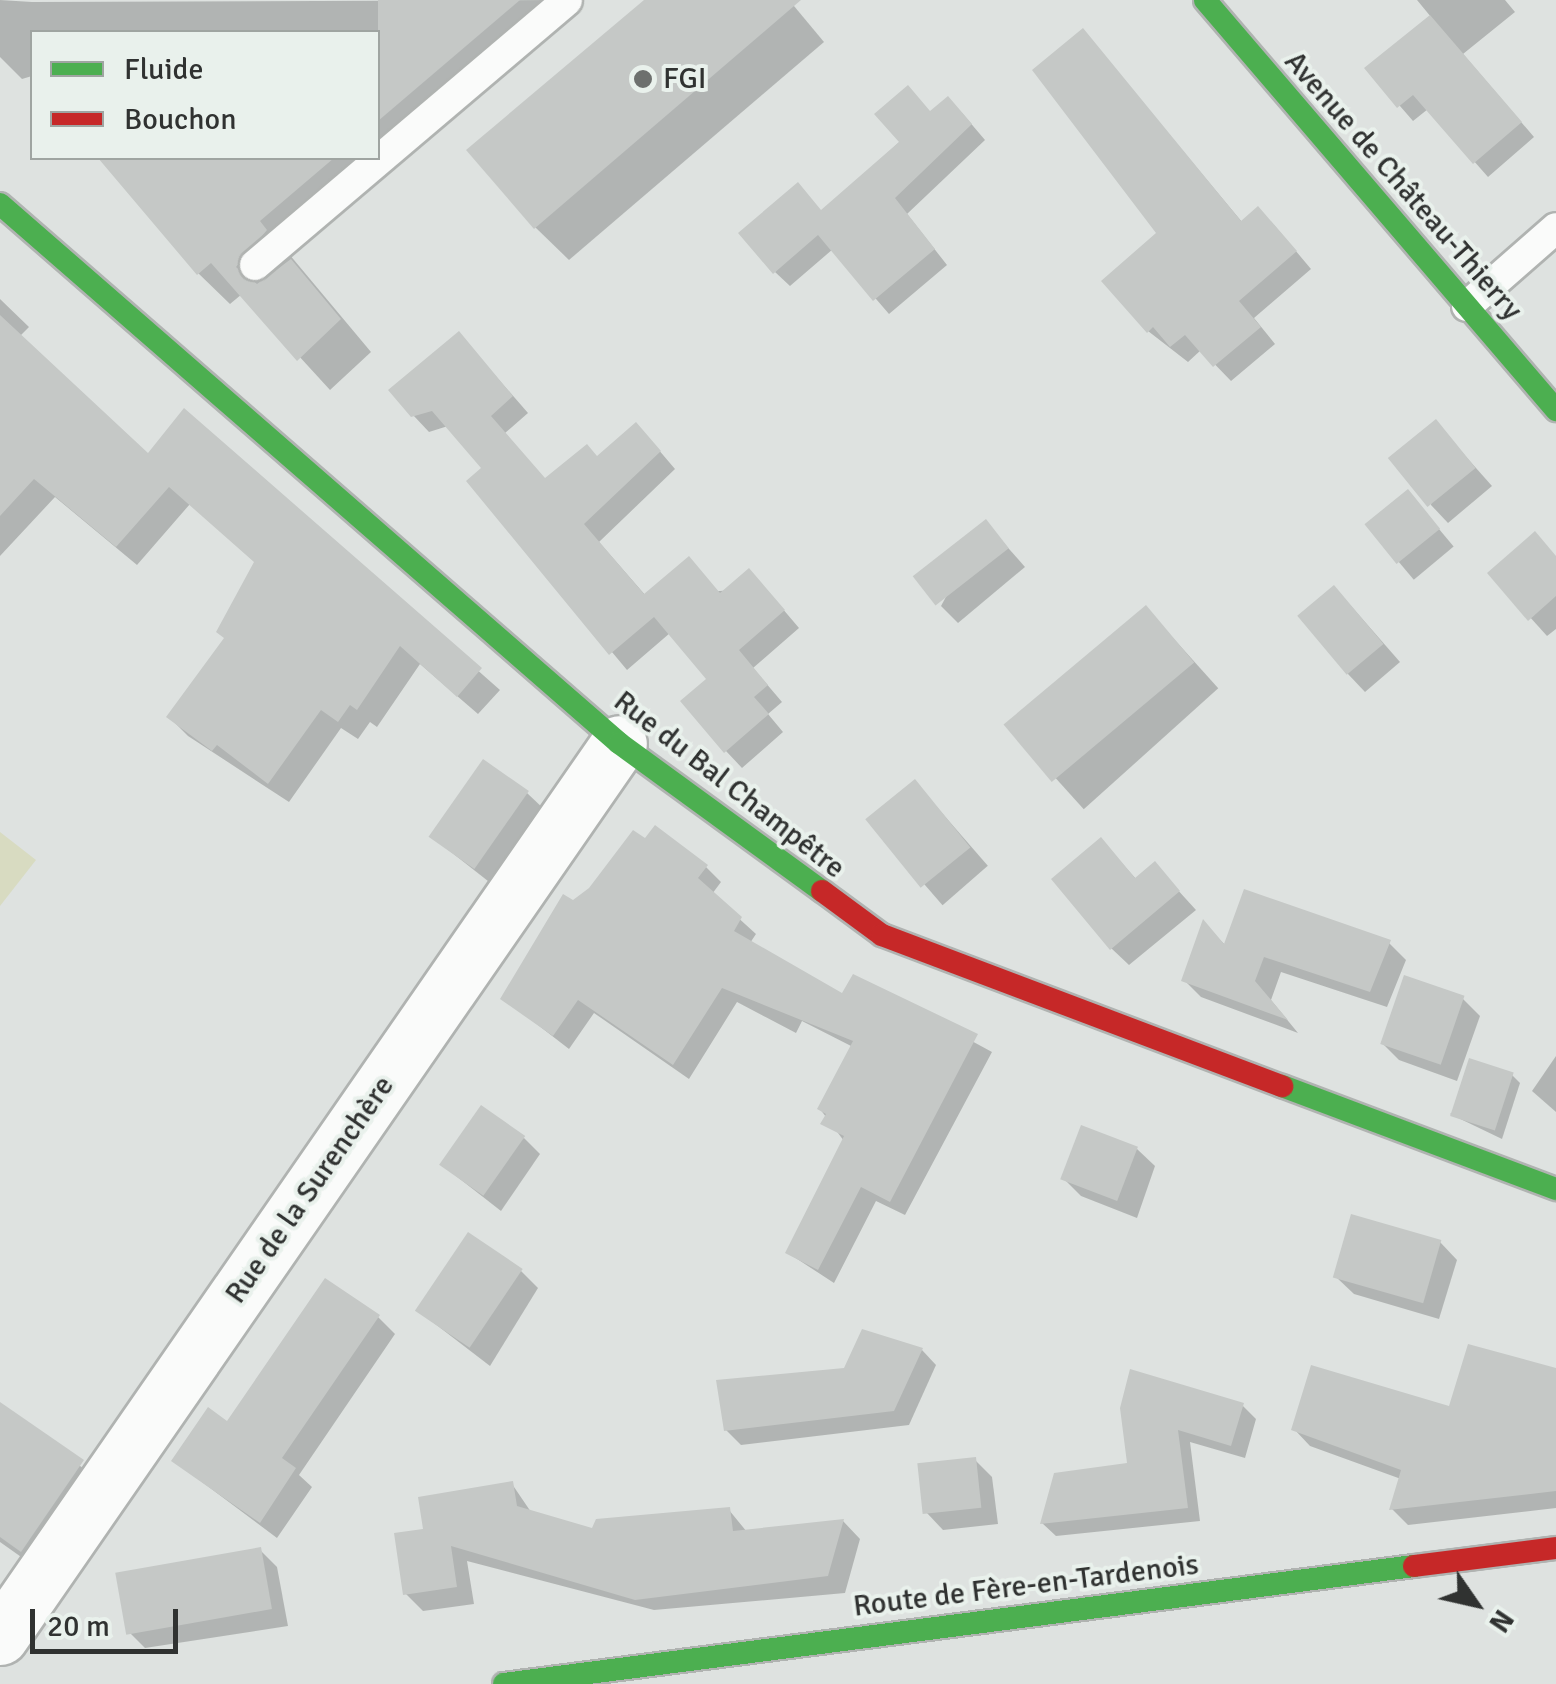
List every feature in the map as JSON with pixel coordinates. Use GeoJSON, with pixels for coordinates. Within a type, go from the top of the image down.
{"type":"FeatureCollection","features":[{"type":"Feature","properties":{"kind":"street","name":"Avenue de Château-Thierry"},"geometry":{"type":"LineString","coordinates":[[1206,0],[1556,410]]}},
{"type":"Feature","properties":{"kind":"street","name":"Rue du Bal Champêtre"},"geometry":{"type":"LineString","coordinates":[[0,204],[619,742],[882,936],[1556,1189]]}},
{"type":"Feature","properties":{"kind":"street","name":"Rue de la Surenchère"},"geometry":{"type":"LineString","coordinates":[[0,1637],[619,742]]}},
{"type":"Feature","properties":{"kind":"street","name":"Route de Fère-en-Tardenois"},"geometry":{"type":"LineString","coordinates":[[504,1684],[1556,1548]]}},
{"type":"Feature","properties":{"kind":"lane"},"geometry":{"type":"LineString","coordinates":[[380,159],[567,0]]}},
{"type":"Feature","properties":{"kind":"lane"},"geometry":{"type":"LineString","coordinates":[[255,266],[379,160]]}},
{"type":"Feature","properties":{"kind":"lane"},"geometry":{"type":"LineString","coordinates":[[1467,306],[1556,228]]}},
{"type":"Feature","properties":{"kind":"green space"},"geometry":{"type":"Polygon","coordinates":[[[0,832],[36,860],[0,906],[0,832]]]}},
{"type":"Feature","properties":{"kind":"building"},"geometry":{"type":"Polygon","coordinates":[[[378,0],[520,0],[380,119],[378,0]]]}},
{"type":"Feature","properties":{"kind":"building"},"geometry":{"type":"Polygon","coordinates":[[[644,0],[801,0],[534,229],[466,150],[644,0]]]}},
{"type":"Feature","properties":{"kind":"building"},"geometry":{"type":"Polygon","coordinates":[[[1430,15],[1522,122],[1473,164],[1413,95],[1397,108],[1364,68],[1430,15]]]}},
{"type":"Feature","properties":{"kind":"building"},"geometry":{"type":"Polygon","coordinates":[[[1083,28],[1241,221],[1258,206],[1297,251],[1239,301],[1261,327],[1213,367],[1185,335],[1170,347],[1153,327],[1147,333],[1101,281],[1156,233],[1032,70],[1083,28]]]}},
{"type":"Feature","properties":{"kind":"building"},"geometry":{"type":"Polygon","coordinates":[[[908,85],[930,111],[948,96],[972,124],[895,198],[935,249],[873,301],[818,235],[773,274],[738,233],[798,182],[821,210],[899,142],[874,114],[908,85]]]}},
{"type":"Feature","properties":{"kind":"building"},"geometry":{"type":"Polygon","coordinates":[[[100,160],[332,160],[260,221],[267,230],[236,267],[257,284],[291,259],[341,319],[297,361],[211,263],[197,275],[100,160]]]}},
{"type":"Feature","properties":{"kind":"building"},"geometry":{"type":"Polygon","coordinates":[[[0,315],[148,453],[184,408],[482,668],[457,697],[400,646],[357,710],[350,705],[338,722],[321,710],[268,784],[217,745],[212,751],[166,717],[224,638],[216,632],[254,562],[169,487],[116,547],[34,479],[0,516],[0,315]]]}},
{"type":"Feature","properties":{"kind":"building"},"geometry":{"type":"Polygon","coordinates":[[[459,331],[513,396],[491,416],[545,478],[587,444],[597,456],[636,422],[661,451],[584,524],[644,594],[689,556],[720,593],[749,568],[785,610],[739,650],[768,685],[754,697],[769,714],[724,753],[680,701],[706,679],[654,617],[609,655],[466,481],[481,468],[432,411],[411,417],[388,390],[459,331]]]}},
{"type":"Feature","properties":{"kind":"building"},"geometry":{"type":"Polygon","coordinates":[[[1436,419],[1476,468],[1427,507],[1388,458],[1436,419]]]}},
{"type":"Feature","properties":{"kind":"building"},"geometry":{"type":"Polygon","coordinates":[[[1408,489],[1440,529],[1397,564],[1364,524],[1408,489]]]}},
{"type":"Feature","properties":{"kind":"building"},"geometry":{"type":"Polygon","coordinates":[[[986,519],[1009,548],[935,605],[913,576],[986,519]]]}},
{"type":"Feature","properties":{"kind":"building"},"geometry":{"type":"Polygon","coordinates":[[[1535,531],[1556,556],[1556,596],[1528,621],[1487,573],[1535,531]]]}},
{"type":"Feature","properties":{"kind":"building"},"geometry":{"type":"Polygon","coordinates":[[[1334,585],[1383,644],[1347,675],[1297,616],[1334,585]]]}},
{"type":"Feature","properties":{"kind":"building"},"geometry":{"type":"Polygon","coordinates":[[[1146,605],[1194,662],[1052,782],[1004,725],[1146,605]]]}},
{"type":"Feature","properties":{"kind":"building"},"geometry":{"type":"Polygon","coordinates":[[[483,759],[529,791],[474,869],[429,837],[483,759]]]}},
{"type":"Feature","properties":{"kind":"building"},"geometry":{"type":"Polygon","coordinates":[[[915,779],[970,847],[921,888],[865,819],[915,779]]]}},
{"type":"Feature","properties":{"kind":"building"},"geometry":{"type":"Polygon","coordinates":[[[655,825],[708,865],[698,878],[742,917],[734,931],[842,993],[853,974],[978,1034],[890,1202],[861,1187],[818,1270],[785,1253],[844,1136],[820,1124],[826,1114],[817,1109],[853,1041],[722,988],[673,1065],[578,1000],[553,1036],[500,999],[563,894],[573,900],[589,888],[633,830],[645,838],[655,825]]]}},
{"type":"Feature","properties":{"kind":"building"},"geometry":{"type":"Polygon","coordinates":[[[1101,837],[1135,878],[1155,861],[1180,891],[1110,950],[1051,879],[1101,837]]]}},
{"type":"Feature","properties":{"kind":"building"},"geometry":{"type":"Polygon","coordinates":[[[1244,889],[1391,940],[1370,992],[1264,957],[1255,981],[1288,1020],[1181,981],[1203,919],[1224,944],[1244,889]]]}},
{"type":"Feature","properties":{"kind":"building"},"geometry":{"type":"Polygon","coordinates":[[[1404,975],[1465,996],[1441,1065],[1380,1044],[1404,975]]]}},
{"type":"Feature","properties":{"kind":"building"},"geometry":{"type":"Polygon","coordinates":[[[1469,1058],[1514,1073],[1495,1131],[1450,1116],[1469,1058]]]}},
{"type":"Feature","properties":{"kind":"building"},"geometry":{"type":"Polygon","coordinates":[[[481,1105],[525,1136],[483,1196],[439,1165],[481,1105]]]}},
{"type":"Feature","properties":{"kind":"building"},"geometry":{"type":"Polygon","coordinates":[[[1081,1125],[1138,1147],[1117,1201],[1060,1179],[1081,1125]]]}},
{"type":"Feature","properties":{"kind":"building"},"geometry":{"type":"Polygon","coordinates":[[[1351,1214],[1441,1240],[1423,1303],[1333,1277],[1351,1214]]]}},
{"type":"Feature","properties":{"kind":"building"},"geometry":{"type":"Polygon","coordinates":[[[468,1232],[523,1269],[470,1348],[415,1311],[468,1232]]]}},
{"type":"Feature","properties":{"kind":"building"},"geometry":{"type":"Polygon","coordinates":[[[325,1278],[380,1315],[282,1458],[296,1468],[260,1523],[171,1461],[208,1407],[227,1421],[325,1278]]]}},
{"type":"Feature","properties":{"kind":"building"},"geometry":{"type":"Polygon","coordinates":[[[862,1329],[923,1348],[894,1411],[724,1431],[716,1380],[844,1368],[862,1329]]]}},
{"type":"Feature","properties":{"kind":"building"},"geometry":{"type":"Polygon","coordinates":[[[1468,1344],[1556,1368],[1556,1491],[1389,1510],[1401,1470],[1291,1430],[1311,1365],[1449,1406],[1468,1344]]]}},
{"type":"Feature","properties":{"kind":"building"},"geometry":{"type":"Polygon","coordinates":[[[1130,1369],[1244,1403],[1231,1446],[1178,1430],[1188,1508],[1040,1524],[1054,1473],[1127,1463],[1120,1408],[1130,1369]]]}},
{"type":"Feature","properties":{"kind":"building"},"geometry":{"type":"Polygon","coordinates":[[[0,1402],[84,1460],[21,1552],[0,1537],[0,1402]]]}},
{"type":"Feature","properties":{"kind":"building"},"geometry":{"type":"Polygon","coordinates":[[[976,1457],[981,1508],[923,1514],[917,1463],[976,1457]]]}},
{"type":"Feature","properties":{"kind":"building"},"geometry":{"type":"Polygon","coordinates":[[[513,1481],[517,1506],[592,1528],[596,1519],[730,1507],[733,1531],[844,1519],[828,1576],[635,1600],[451,1546],[457,1587],[403,1595],[394,1533],[423,1529],[418,1497],[513,1481]]]}},
{"type":"Feature","properties":{"kind":"building"},"geometry":{"type":"Polygon","coordinates":[[[261,1547],[272,1609],[126,1635],[115,1573],[261,1547]]]}},
{"type":"Feature","properties":{"kind":"traffic: fast"},"geometry":{"type":"LineString","coordinates":[[1205,0],[1556,410]]}},
{"type":"Feature","properties":{"kind":"traffic: fast"},"geometry":{"type":"LineString","coordinates":[[0,204],[619,743],[822,891]]}},
{"type":"Feature","properties":{"kind":"traffic: fast"},"geometry":{"type":"LineString","coordinates":[[1282,1086],[1556,1189]]}},
{"type":"Feature","properties":{"kind":"traffic: fast"},"geometry":{"type":"LineString","coordinates":[[504,1684],[1414,1566]]}},
{"type":"Feature","properties":{"kind":"traffic: jam"},"geometry":{"type":"LineString","coordinates":[[822,891],[882,935],[1282,1086]]}},
{"type":"Feature","properties":{"kind":"traffic: jam"},"geometry":{"type":"LineString","coordinates":[[1414,1566],[1556,1548]]}},
{"type":"Feature","properties":{"kind":"place","name":"FGI"},"geometry":{"type":"Point","coordinates":[643,79]}}]}
